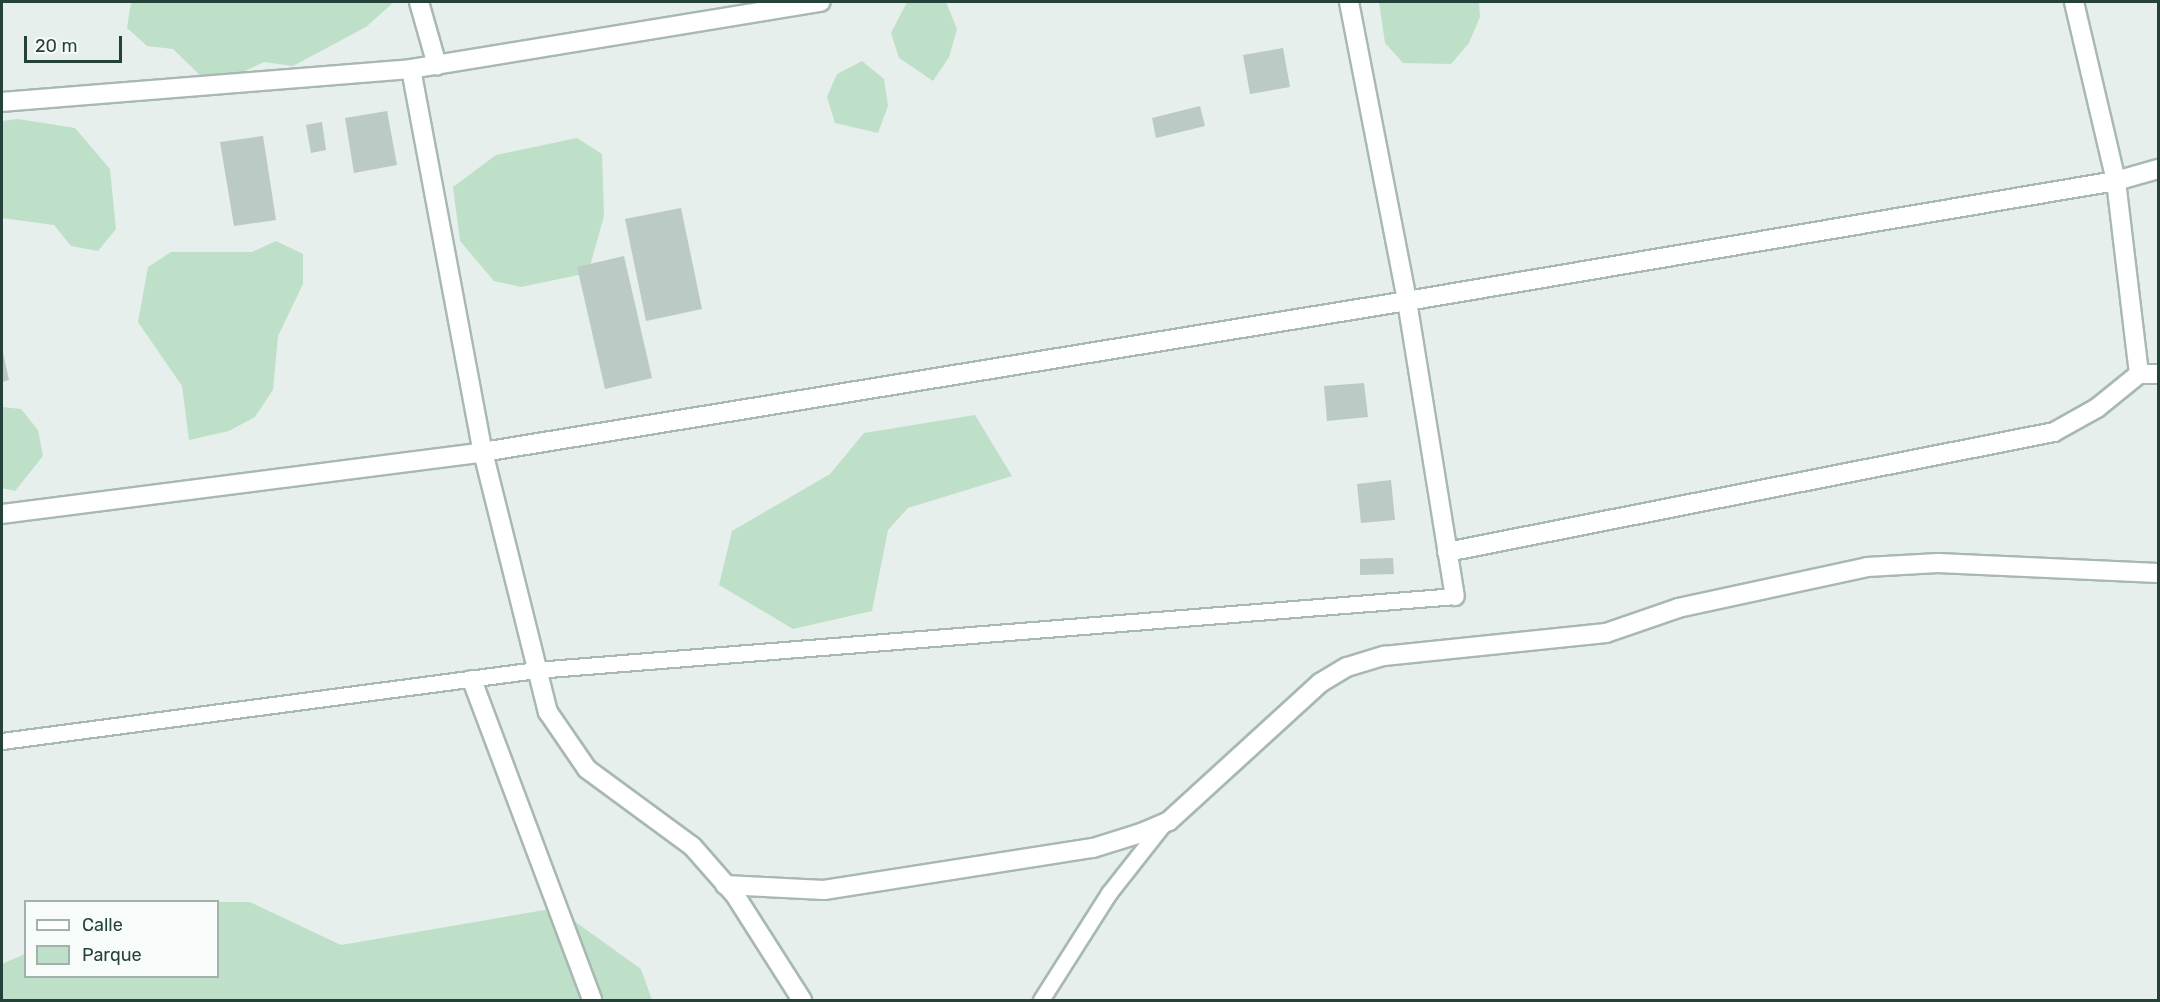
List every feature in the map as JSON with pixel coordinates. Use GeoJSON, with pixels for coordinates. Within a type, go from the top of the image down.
{"type":"FeatureCollection","features":[{"type":"Feature","properties":{"kind":"street"},"geometry":{"type":"LineString","coordinates":[[419,2],[437,65]]}},
{"type":"Feature","properties":{"kind":"street"},"geometry":{"type":"LineString","coordinates":[[2,102],[411,69],[820,2]]}},
{"type":"Feature","properties":{"kind":"street"},"geometry":{"type":"LineString","coordinates":[[1349,2],[1407,301],[1455,596]]}},
{"type":"Feature","properties":{"kind":"street"},"geometry":{"type":"LineString","coordinates":[[2074,2],[2116,181],[2139,374]]}},
{"type":"Feature","properties":{"kind":"street"},"geometry":{"type":"LineString","coordinates":[[411,69],[483,452],[548,712],[587,769],[692,846],[725,885],[802,1000]]}},
{"type":"Feature","properties":{"kind":"street"},"geometry":{"type":"LineString","coordinates":[[2,514],[483,452],[1407,301],[2116,181],[2158,169]]}},
{"type":"Feature","properties":{"kind":"street"},"geometry":{"type":"LineString","coordinates":[[1447,552],[2054,432],[2097,408],[2139,374],[2158,374]]}},
{"type":"Feature","properties":{"kind":"street"},"geometry":{"type":"LineString","coordinates":[[725,885],[824,890],[1092,848],[1164,823],[1320,683],[1347,667],[1384,656],[1606,633],[1677,608],[1867,567],[1938,563],[2158,573]]}},
{"type":"Feature","properties":{"kind":"street"},"geometry":{"type":"LineString","coordinates":[[472,680],[592,1000]]}},
{"type":"Feature","properties":{"kind":"lane"},"geometry":{"type":"LineString","coordinates":[[2,741],[536,670],[1455,596]]}},
{"type":"Feature","properties":{"kind":"lane"},"geometry":{"type":"LineString","coordinates":[[1041,1000],[1109,893],[1164,823]]}},
{"type":"Feature","properties":{"kind":"green space"},"geometry":{"type":"Polygon","coordinates":[[[131,2],[394,2],[366,27],[293,66],[264,62],[212,87],[173,49],[147,46],[127,28],[131,2]]]}},
{"type":"Feature","properties":{"kind":"green space"},"geometry":{"type":"Polygon","coordinates":[[[907,2],[946,2],[957,29],[949,57],[933,81],[899,58],[891,33],[907,2]]]}},
{"type":"Feature","properties":{"kind":"green space"},"geometry":{"type":"Polygon","coordinates":[[[1379,2],[1479,2],[1480,17],[1469,43],[1451,64],[1403,63],[1385,43],[1379,2]]]}},
{"type":"Feature","properties":{"kind":"green space"},"geometry":{"type":"Polygon","coordinates":[[[862,61],[884,79],[888,106],[878,133],[835,123],[827,97],[837,74],[862,61]]]}},
{"type":"Feature","properties":{"kind":"green space"},"geometry":{"type":"Polygon","coordinates":[[[18,119],[75,128],[110,169],[116,229],[98,251],[71,246],[54,225],[2,218],[2,121],[18,119]]]}},
{"type":"Feature","properties":{"kind":"green space"},"geometry":{"type":"Polygon","coordinates":[[[577,138],[602,154],[604,216],[588,273],[521,287],[494,281],[460,241],[453,187],[496,155],[577,138]]]}},
{"type":"Feature","properties":{"kind":"green space"},"geometry":{"type":"Polygon","coordinates":[[[276,241],[303,254],[303,284],[278,336],[273,390],[255,417],[229,431],[189,440],[182,386],[138,322],[148,267],[171,252],[252,252],[276,241]]]}},
{"type":"Feature","properties":{"kind":"green space"},"geometry":{"type":"Polygon","coordinates":[[[2,407],[21,409],[38,430],[43,456],[15,491],[2,488],[2,407]]]}},
{"type":"Feature","properties":{"kind":"green space"},"geometry":{"type":"Polygon","coordinates":[[[975,415],[1012,476],[908,508],[888,530],[872,611],[793,629],[719,585],[732,531],[830,474],[864,433],[975,415]]]}},
{"type":"Feature","properties":{"kind":"green space"},"geometry":{"type":"Polygon","coordinates":[[[219,902],[250,902],[341,945],[556,908],[641,969],[652,1000],[2,1000],[2,964],[24,954],[24,978],[219,978],[219,902]]]}},
{"type":"Feature","properties":{"kind":"building"},"geometry":{"type":"Polygon","coordinates":[[[1283,48],[1290,87],[1250,94],[1243,55],[1283,48]]]}},
{"type":"Feature","properties":{"kind":"building"},"geometry":{"type":"Polygon","coordinates":[[[1200,106],[1205,126],[1156,138],[1152,118],[1200,106]]]}},
{"type":"Feature","properties":{"kind":"building"},"geometry":{"type":"Polygon","coordinates":[[[387,111],[397,165],[354,173],[345,118],[387,111]]]}},
{"type":"Feature","properties":{"kind":"building"},"geometry":{"type":"Polygon","coordinates":[[[322,122],[326,150],[311,153],[306,125],[322,122]]]}},
{"type":"Feature","properties":{"kind":"building"},"geometry":{"type":"Polygon","coordinates":[[[263,136],[276,220],[234,226],[220,142],[263,136]]]}},
{"type":"Feature","properties":{"kind":"building"},"geometry":{"type":"Polygon","coordinates":[[[681,208],[702,309],[646,321],[625,219],[681,208]]]}},
{"type":"Feature","properties":{"kind":"building"},"geometry":{"type":"Polygon","coordinates":[[[624,256],[652,378],[605,389],[577,267],[624,256]]]}},
{"type":"Feature","properties":{"kind":"building"},"geometry":{"type":"Polygon","coordinates":[[[2,348],[9,380],[2,382],[2,348]]]}},
{"type":"Feature","properties":{"kind":"building"},"geometry":{"type":"Polygon","coordinates":[[[1364,383],[1368,417],[1327,421],[1324,386],[1364,383]]]}},
{"type":"Feature","properties":{"kind":"building"},"geometry":{"type":"Polygon","coordinates":[[[1391,480],[1395,520],[1361,523],[1357,484],[1391,480]]]}},
{"type":"Feature","properties":{"kind":"building"},"geometry":{"type":"Polygon","coordinates":[[[1393,558],[1394,574],[1360,575],[1360,559],[1393,558]]]}}]}
